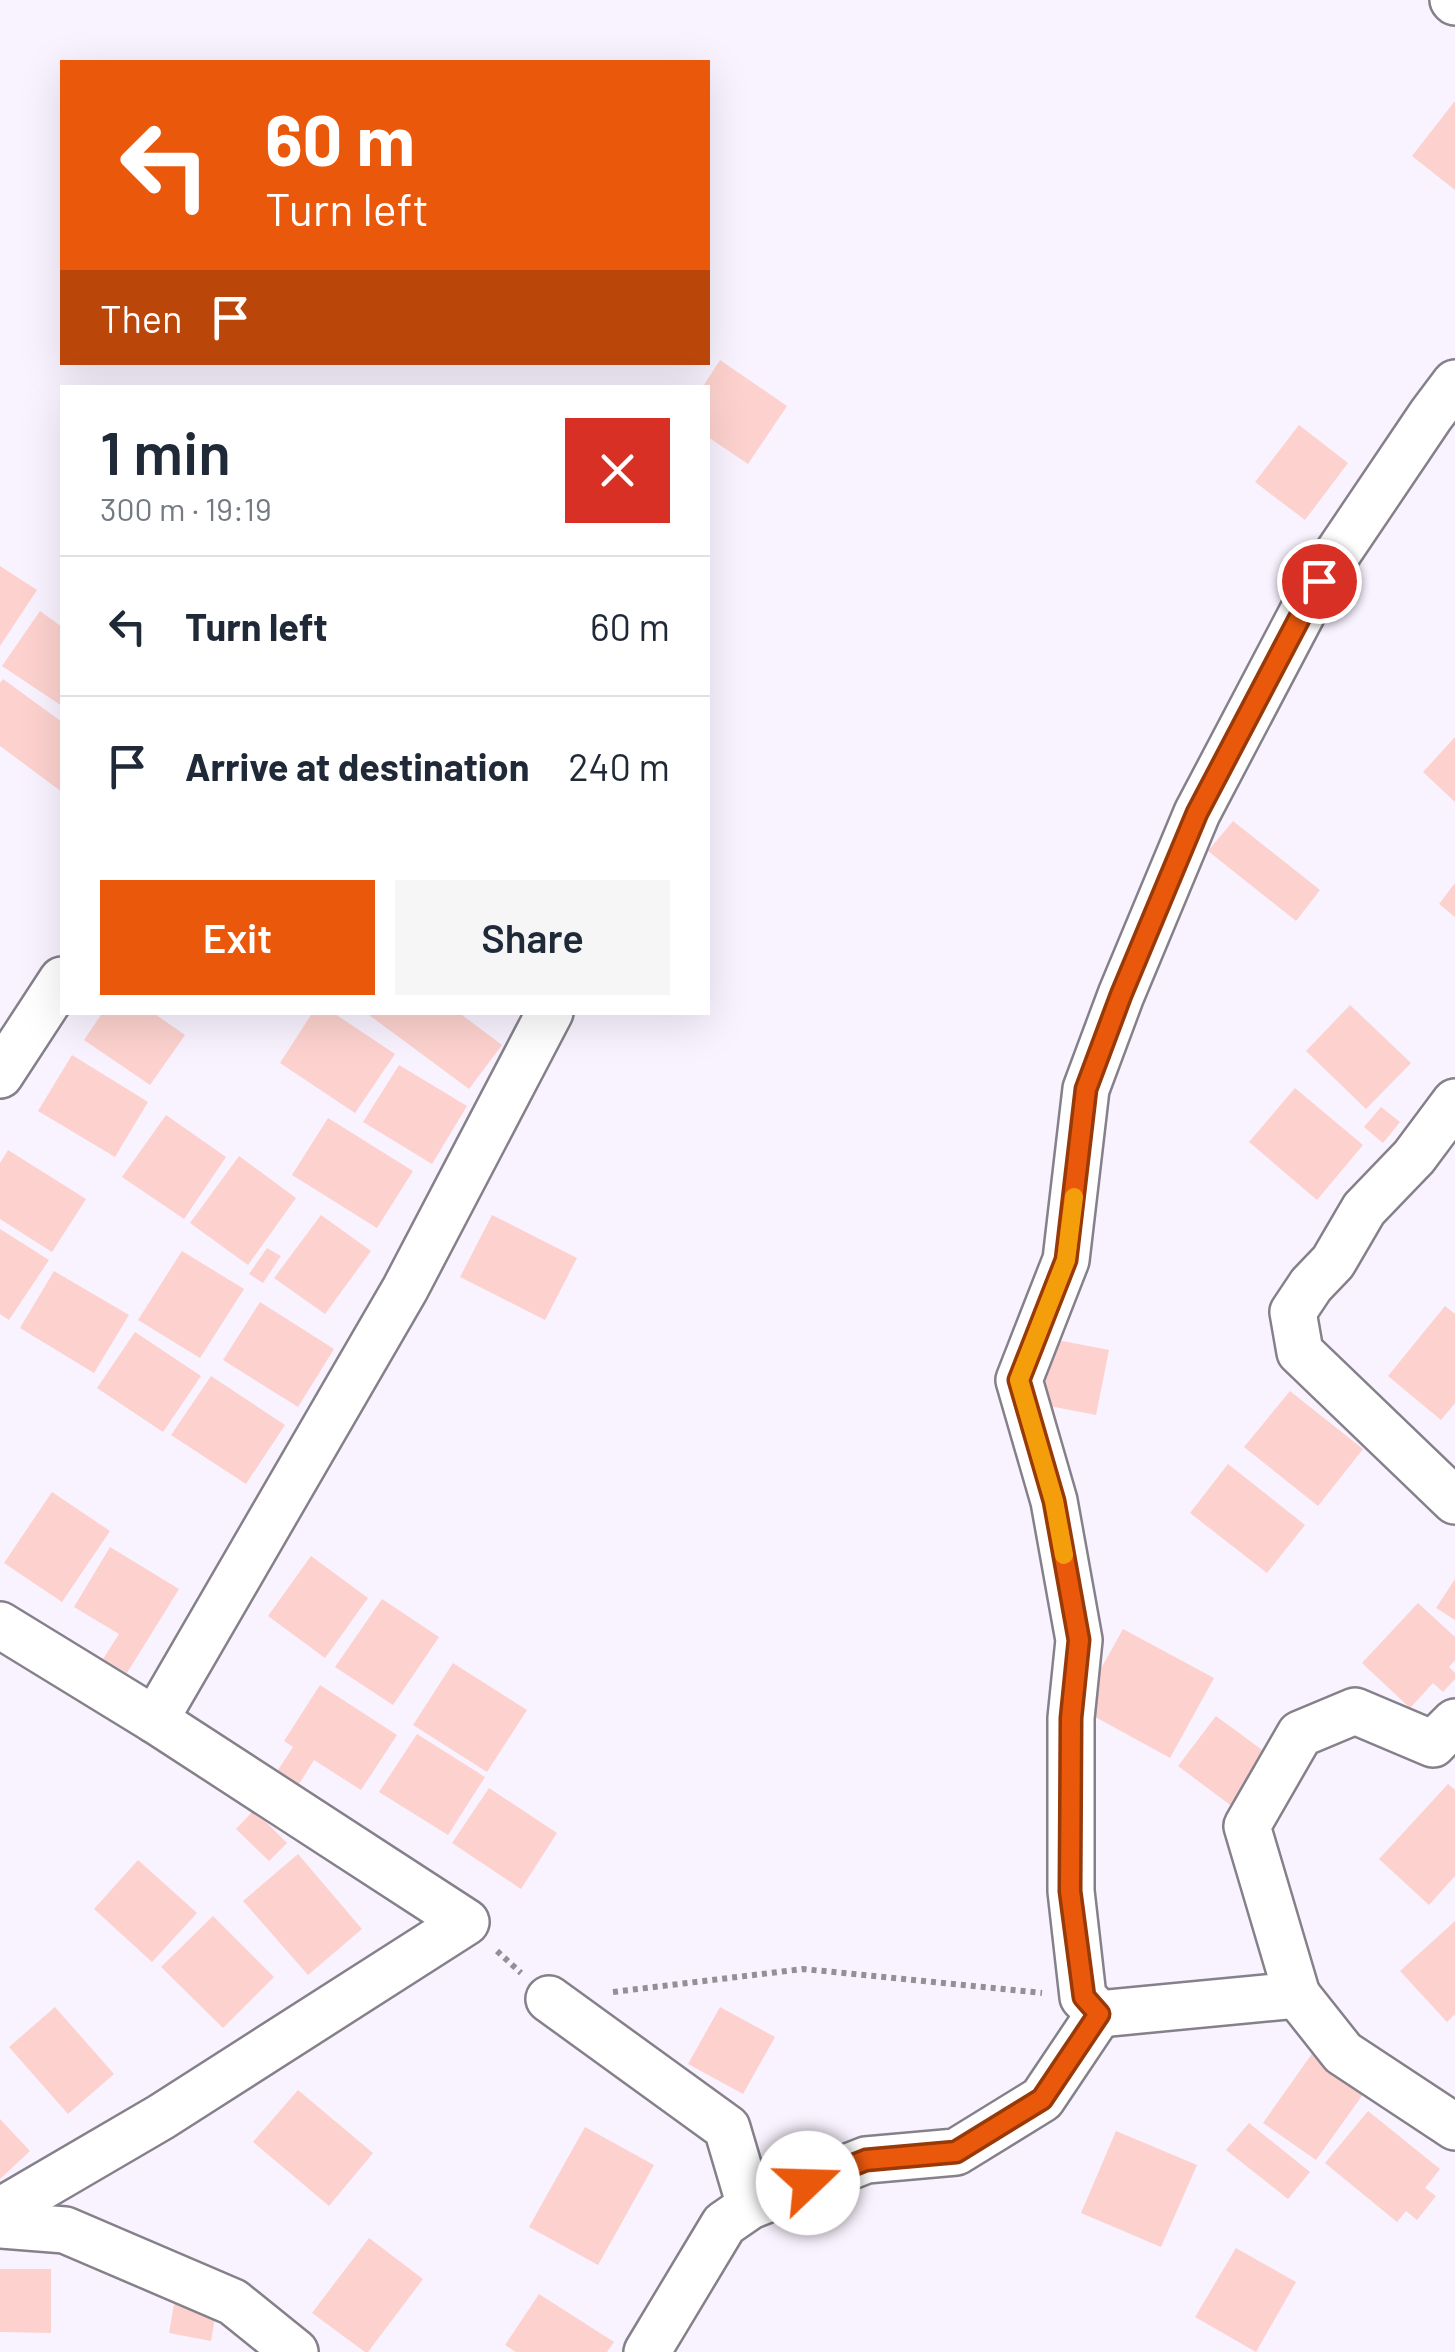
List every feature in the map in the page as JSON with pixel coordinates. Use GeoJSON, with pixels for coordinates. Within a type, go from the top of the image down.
{"type":"FeatureCollection","features":[{"type":"Feature","properties":{"kind":"street"},"geometry":{"type":"LineString","coordinates":[[648,2352],[724,2224],[750,2206],[866,2160],[956,2152],[1042,2099],[1091,2005],[1070,1891],[1071,1718],[1079,1640],[1054,1501],[1019,1380],[1066,1260],[1086,1089],[1197,813],[1319,581],[1455,383]]}},
{"type":"Feature","properties":{"kind":"street"},"geometry":{"type":"LineString","coordinates":[[0,1075],[60,983]]}},
{"type":"Feature","properties":{"kind":"street"},"geometry":{"type":"LineString","coordinates":[[154,1720],[405,1289],[548,1015]]}},
{"type":"Feature","properties":{"kind":"street"},"geometry":{"type":"LineString","coordinates":[[1455,1102],[1414,1157],[1364,1209],[1333,1262],[1293,1312],[1300,1352],[1455,1501]]}},
{"type":"Feature","properties":{"kind":"street"},"geometry":{"type":"LineString","coordinates":[[0,1625],[466,1922],[161,2117],[0,2212]]}},
{"type":"Feature","properties":{"kind":"street"},"geometry":{"type":"LineString","coordinates":[[1455,1722],[1432,1744],[1355,1711],[1300,1734],[1246,1826],[1298,1995],[1343,2053],[1455,2128]]}},
{"type":"Feature","properties":{"kind":"street"},"geometry":{"type":"LineString","coordinates":[[1091,2005],[1298,1995]]}},
{"type":"Feature","properties":{"kind":"street"},"geometry":{"type":"LineString","coordinates":[[549,2000],[726,2128],[750,2206]]}},
{"type":"Feature","properties":{"kind":"street"},"geometry":{"type":"LineString","coordinates":[[0,2225],[65,2230],[233,2302],[296,2352]]}},
{"type":"Feature","properties":{"kind":"path"},"geometry":{"type":"LineString","coordinates":[[466,1922],[549,2000],[804,1968],[1091,2005]]}},
{"type":"Feature","properties":{"kind":"building"},"geometry":{"type":"Polygon","coordinates":[[[1455,101],[1455,190],[1412,156],[1455,101]]]}},
{"type":"Feature","properties":{"kind":"building"},"geometry":{"type":"Polygon","coordinates":[[[720,360],[787,406],[748,464],[710,438],[710,385],[704,385],[720,360]]]}},
{"type":"Feature","properties":{"kind":"building"},"geometry":{"type":"Polygon","coordinates":[[[1299,425],[1348,463],[1305,520],[1255,482],[1299,425]]]}},
{"type":"Feature","properties":{"kind":"building"},"geometry":{"type":"Polygon","coordinates":[[[0,566],[37,590],[0,646],[0,566]]]}},
{"type":"Feature","properties":{"kind":"building"},"geometry":{"type":"Polygon","coordinates":[[[40,611],[60,626],[60,705],[2,666],[40,611]]]}},
{"type":"Feature","properties":{"kind":"building"},"geometry":{"type":"Polygon","coordinates":[[[3,679],[60,721],[60,791],[0,746],[3,679]]]}},
{"type":"Feature","properties":{"kind":"building"},"geometry":{"type":"Polygon","coordinates":[[[1455,737],[1455,802],[1423,772],[1455,737]]]}},
{"type":"Feature","properties":{"kind":"building"},"geometry":{"type":"Polygon","coordinates":[[[1233,821],[1320,890],[1296,921],[1208,851],[1233,821]]]}},
{"type":"Feature","properties":{"kind":"building"},"geometry":{"type":"Polygon","coordinates":[[[1455,883],[1455,917],[1439,904],[1455,883]]]}},
{"type":"Feature","properties":{"kind":"building"},"geometry":{"type":"Polygon","coordinates":[[[1350,1005],[1411,1063],[1366,1109],[1306,1051],[1350,1005]]]}},
{"type":"Feature","properties":{"kind":"building"},"geometry":{"type":"Polygon","coordinates":[[[101,1015],[156,1015],[185,1035],[150,1085],[84,1040],[101,1015]]]}},
{"type":"Feature","properties":{"kind":"building"},"geometry":{"type":"Polygon","coordinates":[[[311,1015],[336,1015],[395,1054],[355,1113],[280,1063],[311,1015]]]}},
{"type":"Feature","properties":{"kind":"building"},"geometry":{"type":"Polygon","coordinates":[[[369,1015],[462,1015],[502,1045],[469,1089],[369,1015]]]}},
{"type":"Feature","properties":{"kind":"building"},"geometry":{"type":"Polygon","coordinates":[[[72,1055],[148,1102],[115,1157],[38,1111],[72,1055]]]}},
{"type":"Feature","properties":{"kind":"building"},"geometry":{"type":"Polygon","coordinates":[[[399,1065],[467,1106],[432,1164],[363,1122],[399,1065]]]}},
{"type":"Feature","properties":{"kind":"building"},"geometry":{"type":"Polygon","coordinates":[[[1295,1088],[1363,1145],[1317,1200],[1249,1142],[1295,1088]]]}},
{"type":"Feature","properties":{"kind":"building"},"geometry":{"type":"Polygon","coordinates":[[[1381,1107],[1400,1122],[1383,1143],[1364,1127],[1381,1107]]]}},
{"type":"Feature","properties":{"kind":"building"},"geometry":{"type":"Polygon","coordinates":[[[166,1115],[226,1157],[184,1219],[122,1177],[166,1115]]]}},
{"type":"Feature","properties":{"kind":"building"},"geometry":{"type":"Polygon","coordinates":[[[328,1118],[413,1171],[377,1228],[292,1175],[328,1118]]]}},
{"type":"Feature","properties":{"kind":"building"},"geometry":{"type":"Polygon","coordinates":[[[8,1150],[86,1199],[52,1252],[0,1219],[0,1163],[8,1150]]]}},
{"type":"Feature","properties":{"kind":"building"},"geometry":{"type":"Polygon","coordinates":[[[239,1156],[296,1198],[248,1265],[190,1223],[239,1156]]]}},
{"type":"Feature","properties":{"kind":"building"},"geometry":{"type":"Polygon","coordinates":[[[321,1215],[371,1251],[325,1314],[274,1278],[321,1215]]]}},
{"type":"Feature","properties":{"kind":"building"},"geometry":{"type":"Polygon","coordinates":[[[492,1215],[577,1258],[545,1320],[460,1277],[492,1215]]]}},
{"type":"Feature","properties":{"kind":"building"},"geometry":{"type":"Polygon","coordinates":[[[0,1229],[49,1260],[9,1320],[0,1314],[0,1229]]]}},
{"type":"Feature","properties":{"kind":"building"},"geometry":{"type":"Polygon","coordinates":[[[267,1248],[281,1256],[263,1283],[249,1274],[267,1248]]]}},
{"type":"Feature","properties":{"kind":"building"},"geometry":{"type":"Polygon","coordinates":[[[182,1251],[244,1289],[200,1358],[138,1320],[182,1251]]]}},
{"type":"Feature","properties":{"kind":"building"},"geometry":{"type":"Polygon","coordinates":[[[54,1271],[129,1315],[94,1373],[20,1328],[54,1271]]]}},
{"type":"Feature","properties":{"kind":"building"},"geometry":{"type":"Polygon","coordinates":[[[260,1302],[334,1349],[298,1407],[223,1360],[260,1302]]]}},
{"type":"Feature","properties":{"kind":"building"},"geometry":{"type":"Polygon","coordinates":[[[1445,1306],[1455,1314],[1455,1403],[1441,1420],[1388,1376],[1445,1306]]]}},
{"type":"Feature","properties":{"kind":"building"},"geometry":{"type":"Polygon","coordinates":[[[135,1332],[201,1376],[163,1432],[97,1388],[135,1332]]]}},
{"type":"Feature","properties":{"kind":"building"},"geometry":{"type":"Polygon","coordinates":[[[1052,1339],[1109,1350],[1096,1415],[1039,1404],[1052,1339]]]}},
{"type":"Feature","properties":{"kind":"building"},"geometry":{"type":"Polygon","coordinates":[[[211,1376],[285,1425],[246,1484],[171,1435],[211,1376]]]}},
{"type":"Feature","properties":{"kind":"building"},"geometry":{"type":"Polygon","coordinates":[[[1290,1391],[1363,1449],[1318,1506],[1244,1447],[1290,1391]]]}},
{"type":"Feature","properties":{"kind":"building"},"geometry":{"type":"Polygon","coordinates":[[[1228,1464],[1305,1525],[1267,1573],[1190,1513],[1228,1464]]]}},
{"type":"Feature","properties":{"kind":"building"},"geometry":{"type":"Polygon","coordinates":[[[52,1492],[110,1531],[62,1602],[4,1563],[52,1492]]]}},
{"type":"Feature","properties":{"kind":"building"},"geometry":{"type":"Polygon","coordinates":[[[110,1547],[179,1589],[127,1673],[103,1659],[119,1634],[74,1607],[110,1547]]]}},
{"type":"Feature","properties":{"kind":"building"},"geometry":{"type":"Polygon","coordinates":[[[311,1556],[368,1598],[325,1658],[268,1616],[311,1556]]]}},
{"type":"Feature","properties":{"kind":"building"},"geometry":{"type":"Polygon","coordinates":[[[1455,1579],[1455,1620],[1436,1608],[1455,1579]]]}},
{"type":"Feature","properties":{"kind":"building"},"geometry":{"type":"Polygon","coordinates":[[[382,1599],[439,1637],[393,1705],[335,1667],[382,1599]]]}},
{"type":"Feature","properties":{"kind":"building"},"geometry":{"type":"Polygon","coordinates":[[[1418,1603],[1455,1637],[1455,1660],[1449,1667],[1455,1679],[1443,1692],[1433,1683],[1410,1708],[1362,1663],[1418,1603]]]}},
{"type":"Feature","properties":{"kind":"building"},"geometry":{"type":"Polygon","coordinates":[[[1123,1629],[1214,1678],[1170,1758],[1079,1708],[1123,1629]]]}},
{"type":"Feature","properties":{"kind":"building"},"geometry":{"type":"Polygon","coordinates":[[[453,1663],[527,1710],[487,1772],[413,1725],[453,1663]]]}},
{"type":"Feature","properties":{"kind":"building"},"geometry":{"type":"Polygon","coordinates":[[[320,1685],[397,1735],[361,1790],[314,1760],[299,1784],[278,1770],[293,1747],[284,1741],[320,1685]]]}},
{"type":"Feature","properties":{"kind":"building"},"geometry":{"type":"Polygon","coordinates":[[[1216,1716],[1273,1758],[1234,1808],[1178,1766],[1216,1716]]]}},
{"type":"Feature","properties":{"kind":"building"},"geometry":{"type":"Polygon","coordinates":[[[417,1734],[485,1777],[448,1835],[379,1792],[417,1734]]]}},
{"type":"Feature","properties":{"kind":"building"},"geometry":{"type":"Polygon","coordinates":[[[1448,1784],[1455,1790],[1455,1876],[1429,1905],[1379,1859],[1448,1784]]]}},
{"type":"Feature","properties":{"kind":"building"},"geometry":{"type":"Polygon","coordinates":[[[489,1788],[557,1833],[521,1889],[452,1843],[489,1788]]]}},
{"type":"Feature","properties":{"kind":"building"},"geometry":{"type":"Polygon","coordinates":[[[254,1810],[287,1843],[269,1861],[236,1829],[254,1810]]]}},
{"type":"Feature","properties":{"kind":"building"},"geometry":{"type":"Polygon","coordinates":[[[298,1854],[362,1929],[308,1975],[243,1901],[298,1854]]]}},
{"type":"Feature","properties":{"kind":"building"},"geometry":{"type":"Polygon","coordinates":[[[138,1860],[197,1913],[152,1962],[94,1909],[138,1860]]]}},
{"type":"Feature","properties":{"kind":"building"},"geometry":{"type":"Polygon","coordinates":[[[213,1916],[274,1977],[223,2028],[161,1967],[213,1916]]]}},
{"type":"Feature","properties":{"kind":"building"},"geometry":{"type":"Polygon","coordinates":[[[1455,1921],[1455,2014],[1447,2022],[1400,1971],[1455,1921]]]}},
{"type":"Feature","properties":{"kind":"building"},"geometry":{"type":"Polygon","coordinates":[[[55,2007],[114,2074],[68,2114],[9,2047],[55,2007]]]}},
{"type":"Feature","properties":{"kind":"building"},"geometry":{"type":"Polygon","coordinates":[[[720,2007],[775,2037],[743,2094],[688,2064],[720,2007]]]}},
{"type":"Feature","properties":{"kind":"building"},"geometry":{"type":"Polygon","coordinates":[[[1316,2048],[1369,2086],[1316,2160],[1263,2123],[1316,2048]]]}},
{"type":"Feature","properties":{"kind":"building"},"geometry":{"type":"Polygon","coordinates":[[[298,2090],[373,2153],[329,2206],[253,2142],[298,2090]]]}},
{"type":"Feature","properties":{"kind":"building"},"geometry":{"type":"Polygon","coordinates":[[[1368,2111],[1440,2169],[1425,2188],[1436,2196],[1417,2220],[1406,2211],[1397,2222],[1325,2163],[1368,2111]]]}},
{"type":"Feature","properties":{"kind":"building"},"geometry":{"type":"Polygon","coordinates":[[[0,2119],[30,2151],[0,2179],[0,2119]]]}},
{"type":"Feature","properties":{"kind":"building"},"geometry":{"type":"Polygon","coordinates":[[[1249,2123],[1310,2172],[1288,2199],[1226,2150],[1249,2123]]]}},
{"type":"Feature","properties":{"kind":"building"},"geometry":{"type":"Polygon","coordinates":[[[585,2127],[654,2165],[598,2265],[529,2227],[585,2127]]]}},
{"type":"Feature","properties":{"kind":"building"},"geometry":{"type":"Polygon","coordinates":[[[1116,2131],[1197,2165],[1161,2247],[1081,2213],[1116,2131]]]}},
{"type":"Feature","properties":{"kind":"building"},"geometry":{"type":"Polygon","coordinates":[[[369,2238],[423,2279],[365,2352],[312,2313],[369,2238]]]}},
{"type":"Feature","properties":{"kind":"building"},"geometry":{"type":"Polygon","coordinates":[[[1236,2248],[1296,2282],[1256,2352],[1195,2317],[1236,2248]]]}},
{"type":"Feature","properties":{"kind":"building"},"geometry":{"type":"Polygon","coordinates":[[[0,2269],[51,2269],[51,2333],[0,2332],[0,2269]]]}},
{"type":"Feature","properties":{"kind":"building"},"geometry":{"type":"Polygon","coordinates":[[[539,2294],[614,2342],[607,2352],[516,2352],[505,2345],[539,2294]]]}},
{"type":"Feature","properties":{"kind":"building"},"geometry":{"type":"Polygon","coordinates":[[[174,2304],[216,2312],[211,2341],[169,2333],[174,2304]]]}},
{"type":"Feature","properties":{"kind":"slow traffic"},"geometry":{"type":"LineString","coordinates":[[1064,1555],[1054,1501],[1019,1380],[1066,1260],[1074,1197]]}},
{"type":"Feature","properties":{"kind":"route"},"geometry":{"type":"LineString","coordinates":[[808,2183],[866,2160],[956,2152],[1042,2099],[1099,2014],[1084,1997],[1070,1891],[1071,1718],[1079,1640],[1054,1501],[1019,1380],[1066,1260],[1086,1089],[1121,995],[1197,813],[1319,581]]}}]}
